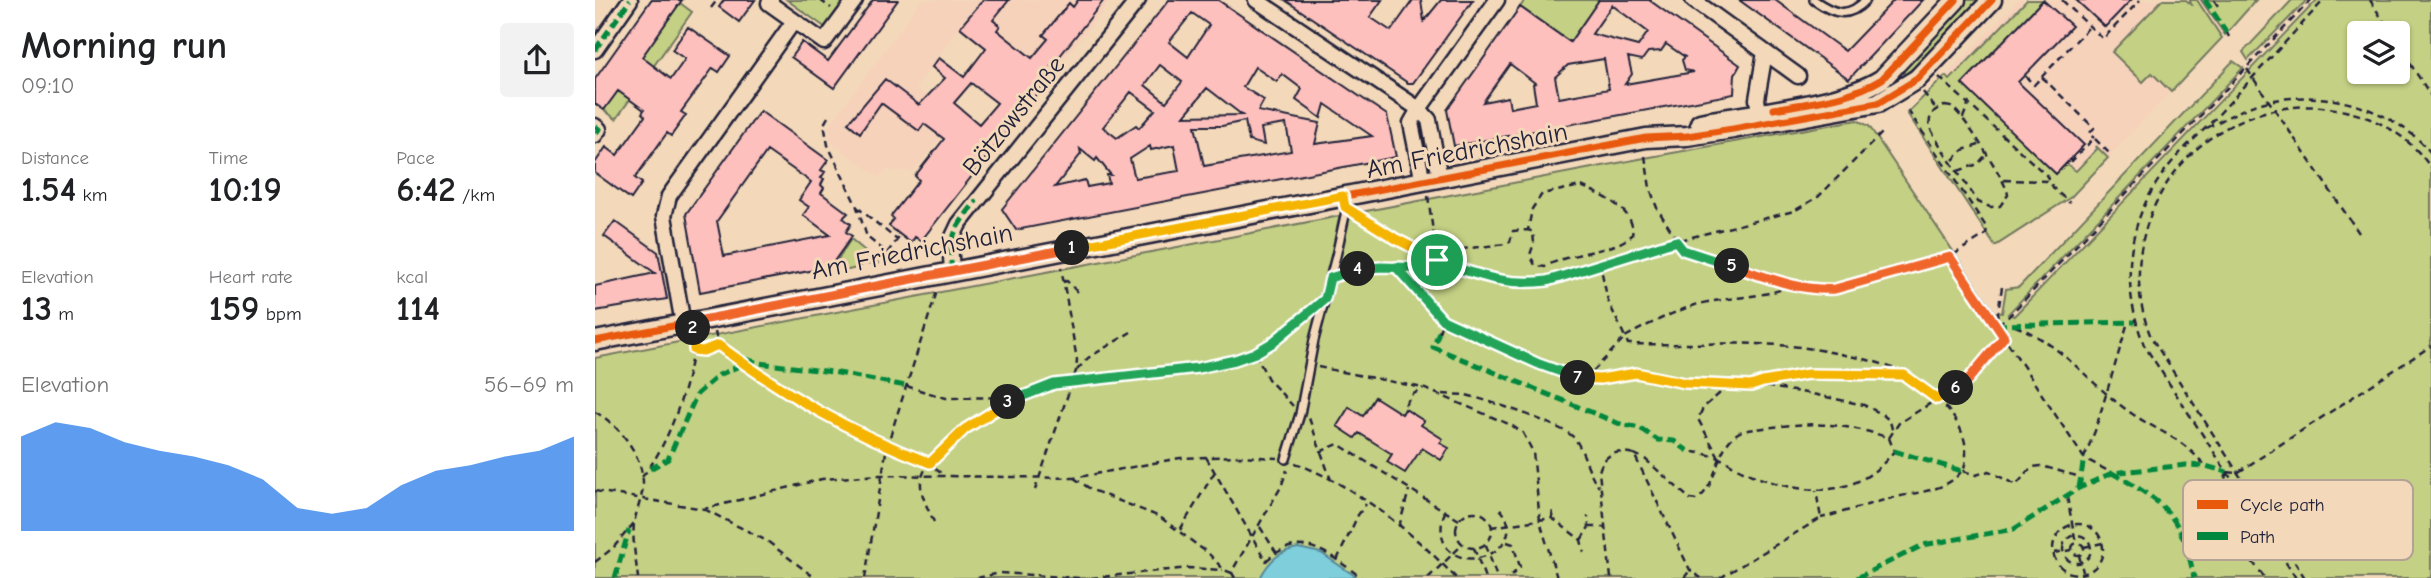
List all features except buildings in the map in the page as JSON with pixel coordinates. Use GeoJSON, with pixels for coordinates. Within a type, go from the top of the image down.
{"type":"FeatureCollection","features":[{"type":"Feature","properties":{"kind":"street"},"geometry":{"type":"LineString","coordinates":[[595,50],[630,0]]}},
{"type":"Feature","properties":{"kind":"street"},"geometry":{"type":"LineString","coordinates":[[771,0],[769,3],[824,42],[855,0]]}},
{"type":"Feature","properties":{"kind":"street","name":"Bötzowstraße"},"geometry":{"type":"LineString","coordinates":[[952,271],[950,243],[959,224],[1138,0]]}},
{"type":"Feature","properties":{"kind":"street"},"geometry":{"type":"LineString","coordinates":[[1256,0],[1419,109],[1429,120],[1430,185]]}},
{"type":"Feature","properties":{"kind":"street"},"geometry":{"type":"LineString","coordinates":[[1419,109],[1497,0]]}},
{"type":"Feature","properties":{"kind":"street"},"geometry":{"type":"LineString","coordinates":[[1693,0],[1798,76]]}},
{"type":"Feature","properties":{"kind":"street"},"geometry":{"type":"LineString","coordinates":[[1956,0],[1882,79],[1870,87],[1878,103],[1917,79],[1992,0]]}},
{"type":"Feature","properties":{"kind":"street"},"geometry":{"type":"LineString","coordinates":[[690,327],[664,216],[665,206],[677,185],[794,21]]}},
{"type":"Feature","properties":{"kind":"street"},"geometry":{"type":"LineString","coordinates":[[1759,112],[1757,99],[1765,52]]}},
{"type":"Feature","properties":{"kind":"street","name":"Am Friedrichshain"},"geometry":{"type":"LineString","coordinates":[[1646,147],[1668,129],[1846,95],[1870,87]]}},
{"type":"Feature","properties":{"kind":"street","name":"Am Friedrichshain"},"geometry":{"type":"LineString","coordinates":[[595,341],[690,327],[952,271],[1346,205],[1430,185],[1878,103]]}},
{"type":"Feature","properties":{"kind":"street"},"geometry":{"type":"LineString","coordinates":[[595,126],[599,129],[595,135]]}},
{"type":"Feature","properties":{"kind":"lane"},"geometry":{"type":"LineString","coordinates":[[1814,0],[1841,14],[1850,13],[1866,0]]}},
{"type":"Feature","properties":{"kind":"lane"},"geometry":{"type":"LineString","coordinates":[[1286,460],[1300,414],[1346,205]]}},
{"type":"Feature","properties":{"kind":"path"},"geometry":{"type":"LineString","coordinates":[[711,8],[717,0]]}},
{"type":"Feature","properties":{"kind":"path"},"geometry":{"type":"LineString","coordinates":[[2062,0],[2103,39],[2140,0]]}},
{"type":"Feature","properties":{"kind":"path"},"geometry":{"type":"LineString","coordinates":[[2214,0],[2218,6]]}},
{"type":"Feature","properties":{"kind":"path"},"geometry":{"type":"LineString","coordinates":[[1996,325],[2008,317],[2311,0]]}},
{"type":"Feature","properties":{"kind":"path"},"geometry":{"type":"LineString","coordinates":[[2232,480],[2144,345],[2135,322],[2130,264],[2134,228],[2149,196],[2180,153],[2324,0]]}},
{"type":"Feature","properties":{"kind":"path"},"geometry":{"type":"LineString","coordinates":[[2370,0],[2383,21]]}},
{"type":"Feature","properties":{"kind":"path"},"geometry":{"type":"LineString","coordinates":[[2025,76],[2034,85],[2090,26]]}},
{"type":"Feature","properties":{"kind":"path"},"geometry":{"type":"LineString","coordinates":[[2410,63],[2431,96]]}},
{"type":"Feature","properties":{"kind":"path"},"geometry":{"type":"LineString","coordinates":[[2247,69],[2359,233]]}},
{"type":"Feature","properties":{"kind":"path"},"geometry":{"type":"LineString","coordinates":[[1939,77],[1969,102],[2070,203]]}},
{"type":"Feature","properties":{"kind":"path"},"geometry":{"type":"LineString","coordinates":[[2042,77],[2094,128],[2089,134],[2111,155]]}},
{"type":"Feature","properties":{"kind":"path"},"geometry":{"type":"LineString","coordinates":[[1923,92],[1936,109]]}},
{"type":"Feature","properties":{"kind":"path"},"geometry":{"type":"LineString","coordinates":[[2204,130],[2247,108],[2271,101],[2318,98],[2352,104],[2396,123],[2422,142],[2431,153]]}},
{"type":"Feature","properties":{"kind":"path"},"geometry":{"type":"LineString","coordinates":[[1963,118],[1969,102]]}},
{"type":"Feature","properties":{"kind":"path"},"geometry":{"type":"LineString","coordinates":[[1952,107],[1963,118],[2004,180],[2008,190],[2007,199],[2000,206],[1990,207],[1978,202],[1932,132],[1930,120],[1936,109],[1952,107]]}},
{"type":"Feature","properties":{"kind":"path"},"geometry":{"type":"LineString","coordinates":[[2242,480],[2151,337],[2140,300],[2138,262],[2142,236],[2150,212],[2187,157],[2225,127],[2276,108],[2320,107],[2357,114],[2403,137],[2430,163],[2431,168]]}},
{"type":"Feature","properties":{"kind":"path"},"geometry":{"type":"LineString","coordinates":[[1646,147],[1650,188],[1657,208],[1683,250],[1791,285],[1835,289],[1950,257],[1983,237],[1987,228],[1906,109]]}},
{"type":"Feature","properties":{"kind":"path"},"geometry":{"type":"LineString","coordinates":[[828,117],[824,124],[828,145],[857,208],[897,240]]}},
{"type":"Feature","properties":{"kind":"path"},"geometry":{"type":"LineString","coordinates":[[1346,205],[1396,239],[1445,264],[1500,282],[1547,281],[1676,241],[1794,211],[1807,205],[1841,177],[1883,132]]}},
{"type":"Feature","properties":{"kind":"path"},"geometry":{"type":"LineString","coordinates":[[2070,159],[2072,161],[2094,138]]}},
{"type":"Feature","properties":{"kind":"path"},"geometry":{"type":"LineString","coordinates":[[1952,161],[1963,150],[1979,145]]}},
{"type":"Feature","properties":{"kind":"path"},"geometry":{"type":"LineString","coordinates":[[1958,171],[1978,164],[1986,155]]}},
{"type":"Feature","properties":{"kind":"path"},"geometry":{"type":"LineString","coordinates":[[1949,170],[1956,167]]}},
{"type":"Feature","properties":{"kind":"path"},"geometry":{"type":"LineString","coordinates":[[2004,180],[2050,181]]}},
{"type":"Feature","properties":{"kind":"path"},"geometry":{"type":"LineString","coordinates":[[1430,185],[1437,260]]}},
{"type":"Feature","properties":{"kind":"path"},"geometry":{"type":"LineString","coordinates":[[1437,252],[1505,244],[1510,242],[1513,231],[1528,230],[1532,232],[1534,243],[1529,255],[1531,261],[1542,267],[1559,258],[1628,239],[1633,230],[1629,218],[1621,209],[1601,195],[1581,187],[1542,194],[1532,209],[1528,230]]}},
{"type":"Feature","properties":{"kind":"path"},"geometry":{"type":"LineString","coordinates":[[887,253],[901,235]]}},
{"type":"Feature","properties":{"kind":"path"},"geometry":{"type":"LineString","coordinates":[[1950,257],[2084,458],[2112,473]]}},
{"type":"Feature","properties":{"kind":"path"},"geometry":{"type":"LineString","coordinates":[[1600,263],[1608,302],[1628,344],[1679,342],[1765,345],[1828,352],[1889,367],[1937,399],[1964,434],[1966,454],[1962,471],[1929,491],[1896,497],[1821,518],[1720,578]]}},
{"type":"Feature","properties":{"kind":"path"},"geometry":{"type":"LineString","coordinates":[[1330,278],[1356,270],[1396,267],[1442,269],[1445,264]]}},
{"type":"Feature","properties":{"kind":"path"},"geometry":{"type":"LineString","coordinates":[[1035,490],[1076,371],[1060,265]]}},
{"type":"Feature","properties":{"kind":"path"},"geometry":{"type":"LineString","coordinates":[[1396,267],[1443,320],[1539,364],[1585,380],[1636,373],[1685,383],[1803,392],[1864,405],[1890,421],[1893,433]]}},
{"type":"Feature","properties":{"kind":"path"},"geometry":{"type":"LineString","coordinates":[[1062,282],[1067,281],[1080,295]]}},
{"type":"Feature","properties":{"kind":"path"},"geometry":{"type":"LineString","coordinates":[[1585,380],[1625,337],[1695,305],[1737,296],[1769,293],[1791,285]]}},
{"type":"Feature","properties":{"kind":"path"},"geometry":{"type":"LineString","coordinates":[[865,578],[880,475],[887,446],[938,288]]}},
{"type":"Feature","properties":{"kind":"path"},"geometry":{"type":"LineString","coordinates":[[1996,325],[2002,288]]}},
{"type":"Feature","properties":{"kind":"path"},"geometry":{"type":"LineString","coordinates":[[934,522],[924,499],[921,483],[930,463],[965,429],[1017,397],[1037,388],[1073,381],[1198,368],[1235,360],[1272,343],[1325,299]]}},
{"type":"Feature","properties":{"kind":"path"},"geometry":{"type":"LineString","coordinates":[[1439,332],[1443,320]]}},
{"type":"Feature","properties":{"kind":"path"},"geometry":{"type":"LineString","coordinates":[[2084,458],[2127,322]]}},
{"type":"Feature","properties":{"kind":"path"},"geometry":{"type":"LineString","coordinates":[[2015,326],[2037,334],[2055,346],[2106,394],[2154,428],[2174,438],[2206,466]]}},
{"type":"Feature","properties":{"kind":"path"},"geometry":{"type":"LineString","coordinates":[[642,477],[650,469],[687,384],[694,350],[690,327]]}},
{"type":"Feature","properties":{"kind":"path"},"geometry":{"type":"LineString","coordinates":[[715,332],[718,345],[810,408],[845,428],[930,463],[943,475]]}},
{"type":"Feature","properties":{"kind":"path"},"geometry":{"type":"LineString","coordinates":[[1076,371],[1088,359],[1131,332]]}},
{"type":"Feature","properties":{"kind":"path"},"geometry":{"type":"LineString","coordinates":[[1889,439],[1899,423],[1966,382],[2004,337]]}},
{"type":"Feature","properties":{"kind":"path"},"geometry":{"type":"LineString","coordinates":[[694,350],[703,351],[718,345]]}},
{"type":"Feature","properties":{"kind":"path"},"geometry":{"type":"LineString","coordinates":[[2227,472],[2237,473],[2431,346]]}},
{"type":"Feature","properties":{"kind":"path"},"geometry":{"type":"LineString","coordinates":[[1255,353],[1268,379],[1300,414]]}},
{"type":"Feature","properties":{"kind":"path"},"geometry":{"type":"LineString","coordinates":[[1311,365],[1423,388],[1523,433],[1532,452],[1540,521],[1557,578]]}},
{"type":"Feature","properties":{"kind":"path"},"geometry":{"type":"LineString","coordinates":[[1751,386],[1808,374],[1904,375]]}},
{"type":"Feature","properties":{"kind":"path"},"geometry":{"type":"LineString","coordinates":[[1719,458],[1698,419],[1703,408],[1719,394],[1720,385]]}},
{"type":"Feature","properties":{"kind":"path"},"geometry":{"type":"LineString","coordinates":[[906,386],[946,398],[1017,397]]}},
{"type":"Feature","properties":{"kind":"path"},"geometry":{"type":"LineString","coordinates":[[1405,405],[1423,388]]}},
{"type":"Feature","properties":{"kind":"path"},"geometry":{"type":"LineString","coordinates":[[1440,394],[1465,395],[1490,402],[1564,429],[1575,438],[1591,477],[1599,487]]}},
{"type":"Feature","properties":{"kind":"path"},"geometry":{"type":"LineString","coordinates":[[1303,399],[1331,480]]}},
{"type":"Feature","properties":{"kind":"path"},"geometry":{"type":"LineString","coordinates":[[595,412],[613,424],[628,442],[642,477],[641,500],[634,523],[638,578]]}},
{"type":"Feature","properties":{"kind":"path"},"geometry":{"type":"LineString","coordinates":[[1611,578],[1599,472],[1604,460],[1615,453],[1634,454],[1645,459],[1690,499],[1696,500],[1708,488],[1719,458],[1736,433],[1800,422],[1864,430],[1889,439],[1894,451],[1870,476],[1844,486],[1816,491],[1775,484],[1744,472],[1719,458],[1688,451]]}},
{"type":"Feature","properties":{"kind":"path"},"geometry":{"type":"LineString","coordinates":[[1320,452],[1338,444],[1459,520]]}},
{"type":"Feature","properties":{"kind":"path"},"geometry":{"type":"LineString","coordinates":[[1634,454],[1690,570],[1701,578]]}},
{"type":"Feature","properties":{"kind":"path"},"geometry":{"type":"LineString","coordinates":[[704,509],[822,479],[880,475],[1074,478],[1181,458],[1267,456],[1286,460],[1331,480],[1367,503],[1442,563],[1456,578]]}},
{"type":"Feature","properties":{"kind":"path"},"geometry":{"type":"LineString","coordinates":[[1206,457],[1266,561],[1276,552],[1288,547],[1308,545],[1337,560],[1362,578]]}},
{"type":"Feature","properties":{"kind":"path"},"geometry":{"type":"LineString","coordinates":[[1232,573],[1287,474],[1286,460]]}},
{"type":"Feature","properties":{"kind":"path"},"geometry":{"type":"LineString","coordinates":[[1962,471],[1976,475],[1989,471],[2016,485],[2032,467],[2042,466],[2080,477]]}},
{"type":"Feature","properties":{"kind":"path"},"geometry":{"type":"LineString","coordinates":[[2225,480],[2227,472]]}},
{"type":"Feature","properties":{"kind":"path"},"geometry":{"type":"LineString","coordinates":[[1180,530],[1214,473]]}},
{"type":"Feature","properties":{"kind":"path"},"geometry":{"type":"LineString","coordinates":[[1074,478],[1092,490],[1146,509],[1180,530],[1224,570]]}},
{"type":"Feature","properties":{"kind":"path"},"geometry":{"type":"LineString","coordinates":[[1399,527],[1409,489]]}},
{"type":"Feature","properties":{"kind":"path"},"geometry":{"type":"LineString","coordinates":[[595,491],[704,509],[767,541],[815,578]]}},
{"type":"Feature","properties":{"kind":"path"},"geometry":{"type":"LineString","coordinates":[[1816,491],[1821,518]]}},
{"type":"Feature","properties":{"kind":"path"},"geometry":{"type":"LineString","coordinates":[[2054,554],[2071,550],[2076,543],[2067,497]]}},
{"type":"Feature","properties":{"kind":"path"},"geometry":{"type":"LineString","coordinates":[[1337,560],[1358,515],[1367,503]]}},
{"type":"Feature","properties":{"kind":"path"},"geometry":{"type":"LineString","coordinates":[[1471,565],[1492,560],[1507,542],[1508,525],[1497,506]]}},
{"type":"Feature","properties":{"kind":"path"},"geometry":{"type":"LineString","coordinates":[[1552,519],[1553,509]]}},
{"type":"Feature","properties":{"kind":"path"},"geometry":{"type":"LineString","coordinates":[[1445,512],[1442,537],[1451,555],[1464,564]]}},
{"type":"Feature","properties":{"kind":"path"},"geometry":{"type":"LineString","coordinates":[[1478,513],[1487,519],[1492,527],[1485,544],[1473,548],[1463,544],[1456,532],[1459,520],[1467,514],[1478,513]]}},
{"type":"Feature","properties":{"kind":"path"},"geometry":{"type":"LineString","coordinates":[[1581,540],[1589,527],[1588,516]]}},
{"type":"Feature","properties":{"kind":"path"},"geometry":{"type":"LineString","coordinates":[[1492,527],[1552,519],[1581,540],[1584,552]]}},
{"type":"Feature","properties":{"kind":"path"},"geometry":{"type":"LineString","coordinates":[[595,562],[613,548],[634,523]]}},
{"type":"Feature","properties":{"kind":"path"},"geometry":{"type":"LineString","coordinates":[[2073,524],[2090,526],[2099,534],[2103,543],[2100,562],[2083,573],[2064,569],[2054,554],[2057,536],[2073,524]]}},
{"type":"Feature","properties":{"kind":"path"},"geometry":{"type":"LineString","coordinates":[[1259,527],[1276,552]]}},
{"type":"Feature","properties":{"kind":"path"},"geometry":{"type":"LineString","coordinates":[[1589,527],[1605,527]]}},
{"type":"Feature","properties":{"kind":"path"},"geometry":{"type":"LineString","coordinates":[[2075,534],[2087,538],[2092,546],[2090,556],[2081,563],[2071,562],[2063,551],[2065,541],[2075,534]]}},
{"type":"Feature","properties":{"kind":"path"},"geometry":{"type":"LineString","coordinates":[[1507,542],[1513,544],[1520,567],[1509,578]]}},
{"type":"Feature","properties":{"kind":"path"},"geometry":{"type":"LineString","coordinates":[[2076,543],[2084,547],[2103,543]]}},
{"type":"Feature","properties":{"kind":"path"},"geometry":{"type":"LineString","coordinates":[[1428,578],[1463,544]]}},
{"type":"Feature","properties":{"kind":"path"},"geometry":{"type":"LineString","coordinates":[[1485,544],[1497,578]]}},
{"type":"Feature","properties":{"kind":"path"},"geometry":{"type":"LineString","coordinates":[[2083,573],[2079,555],[2084,547]]}},
{"type":"Feature","properties":{"kind":"path"},"geometry":{"type":"LineString","coordinates":[[1473,548],[1485,578]]}},
{"type":"Feature","properties":{"kind":"path"},"geometry":{"type":"LineString","coordinates":[[2071,550],[2079,555]]}},
{"type":"Feature","properties":{"kind":"path"},"geometry":{"type":"LineString","coordinates":[[2251,560],[2265,578]]}},
{"type":"Feature","properties":{"kind":"path"},"geometry":{"type":"LineString","coordinates":[[2285,560],[2297,578]]}},
{"type":"Feature","properties":{"kind":"path"},"geometry":{"type":"LineString","coordinates":[[2293,560],[2305,578]]}},
{"type":"Feature","properties":{"kind":"path"},"geometry":{"type":"LineString","coordinates":[[997,568],[1000,573]]}},
{"type":"Feature","properties":{"kind":"path"},"geometry":{"type":"LineString","coordinates":[[1091,578],[1188,568],[1224,570],[1232,573],[1235,578]]}},
{"type":"Feature","properties":{"kind":"path"},"geometry":{"type":"LineString","coordinates":[[1684,578],[1690,570]]}},
{"type":"Feature","properties":{"kind":"path"},"geometry":{"type":"LineString","coordinates":[[977,578],[1000,573],[1079,578]]}},
{"type":"Feature","properties":{"kind":"shaded area"},"geometry":{"type":"Polygon","coordinates":[[[921,0],[1112,0],[1039,90],[960,27],[916,88],[956,119],[913,172],[886,170],[880,178],[831,143],[829,126],[921,0]]]}},
{"type":"Feature","properties":{"kind":"shaded area"},"geometry":{"type":"Polygon","coordinates":[[[2018,0],[2201,0],[2225,35],[2071,197],[1945,76],[2018,0]]]}},
{"type":"Feature","properties":{"kind":"green space"},"geometry":{"type":"Polygon","coordinates":[[[787,0],[851,0],[826,28],[787,0]]]}},
{"type":"Feature","properties":{"kind":"green space"},"geometry":{"type":"Polygon","coordinates":[[[1525,0],[1599,0],[1570,42],[1520,7],[1525,0]]]}},
{"type":"Feature","properties":{"kind":"green space"},"geometry":{"type":"Polygon","coordinates":[[[1962,0],[1979,0],[1916,66],[1905,74],[1897,67],[1962,0]]]}},
{"type":"Feature","properties":{"kind":"green space"},"geometry":{"type":"Polygon","coordinates":[[[2027,0],[2043,0],[1962,84],[2076,171],[2097,149],[2096,146],[2108,158],[2071,197],[1995,246],[1907,113],[1945,76],[1950,80],[2027,0]]]}},
{"type":"Feature","properties":{"kind":"green space"},"geometry":{"type":"Polygon","coordinates":[[[2162,0],[2186,0],[2191,4],[2190,0],[2197,0],[2222,38],[2171,92],[2152,73],[2143,82],[2112,52],[2162,0]]]}},
{"type":"Feature","properties":{"kind":"green space"},"geometry":{"type":"Polygon","coordinates":[[[2201,0],[2256,0],[2225,35],[2201,0]]]}},
{"type":"Feature","properties":{"kind":"green space"},"geometry":{"type":"Polygon","coordinates":[[[2292,0],[2307,0],[2248,60],[2243,52],[2292,0]]]}},
{"type":"Feature","properties":{"kind":"green space"},"geometry":{"type":"Polygon","coordinates":[[[2317,0],[2431,0],[2431,578],[595,578],[595,358],[1857,120],[1869,126],[1994,312],[2002,313],[2006,289],[2019,287],[2233,61],[2243,68],[2008,314],[2014,316],[2317,0]]]}},
{"type":"Feature","properties":{"kind":"green space"},"geometry":{"type":"Polygon","coordinates":[[[680,3],[692,12],[616,119],[604,110],[680,3]]]}},
{"type":"Feature","properties":{"kind":"green space"},"geometry":{"type":"Polygon","coordinates":[[[851,239],[878,264],[861,264],[861,267],[844,271],[838,259],[851,239]]]}},
{"type":"Feature","properties":{"kind":"water"},"geometry":{"type":"Polygon","coordinates":[[[1298,548],[1321,553],[1358,578],[1260,578],[1275,558],[1298,548]]]}},
{"type":"Feature","properties":{"kind":"marked path"},"geometry":{"type":"LineString","coordinates":[[595,50],[630,0]]}},
{"type":"Feature","properties":{"kind":"marked path"},"geometry":{"type":"LineString","coordinates":[[2205,0],[2227,33]]}},
{"type":"Feature","properties":{"kind":"marked path"},"geometry":{"type":"LineString","coordinates":[[595,126],[599,129],[595,135]]}},
{"type":"Feature","properties":{"kind":"marked path"},"geometry":{"type":"LineString","coordinates":[[952,271],[952,240],[977,200]]}},
{"type":"Feature","properties":{"kind":"marked path"},"geometry":{"type":"LineString","coordinates":[[1996,325],[2135,322]]}},
{"type":"Feature","properties":{"kind":"marked path"},"geometry":{"type":"LineString","coordinates":[[1439,332],[1433,347],[1620,424],[1640,428],[1658,440],[1674,441],[1688,451]]}},
{"type":"Feature","properties":{"kind":"marked path"},"geometry":{"type":"LineString","coordinates":[[732,355],[759,363],[833,372],[906,386]]}},
{"type":"Feature","properties":{"kind":"marked path"},"geometry":{"type":"LineString","coordinates":[[650,469],[668,459],[697,394],[719,375],[744,364],[753,364]]}},
{"type":"Feature","properties":{"kind":"marked path"},"geometry":{"type":"LineString","coordinates":[[1894,451],[1962,471]]}},
{"type":"Feature","properties":{"kind":"marked path"},"geometry":{"type":"LineString","coordinates":[[2079,488],[2084,458]]}},
{"type":"Feature","properties":{"kind":"marked path"},"geometry":{"type":"LineString","coordinates":[[1857,578],[1923,545],[2014,529],[2079,488],[2112,473],[2186,465],[2206,466],[2227,472]]}},
{"type":"Feature","properties":{"kind":"marked path"},"geometry":{"type":"LineString","coordinates":[[2112,473],[2159,503],[2177,525],[2183,538]]}},
{"type":"Feature","properties":{"kind":"marked path"},"geometry":{"type":"LineString","coordinates":[[615,578],[629,530]]}},
{"type":"Feature","properties":{"kind":"marked path"},"geometry":{"type":"LineString","coordinates":[[2190,560],[2194,578]]}},
{"type":"Feature","properties":{"kind":"cycle path"},"geometry":{"type":"LineString","coordinates":[[1774,109],[1844,95],[1882,79],[1956,0]]}},
{"type":"Feature","properties":{"kind":"cycle path"},"geometry":{"type":"LineString","coordinates":[[595,341],[1646,138],[1687,136],[1878,103],[1917,79],[1992,0]]}},
{"type":"Feature","properties":{"kind":"route"},"geometry":{"type":"LineString","coordinates":[[1437,260],[1416,251],[1345,207],[1343,196],[692,322],[694,350],[703,351],[718,345],[837,424],[930,463],[952,440],[979,419],[1037,388],[1073,381],[1198,368],[1255,353],[1272,343],[1325,299],[1330,278],[1356,270],[1381,267],[1396,267],[1442,269],[1445,264],[1500,282],[1530,283],[1547,281],[1676,241],[1683,250],[1791,285],[1835,289],[1950,257],[2004,337],[1966,382],[1937,399],[1904,375],[1856,372],[1808,374],[1751,386],[1685,383],[1636,373],[1585,380],[1539,364],[1443,320],[1396,267],[1442,269],[1445,264],[1437,260]]}}]}
